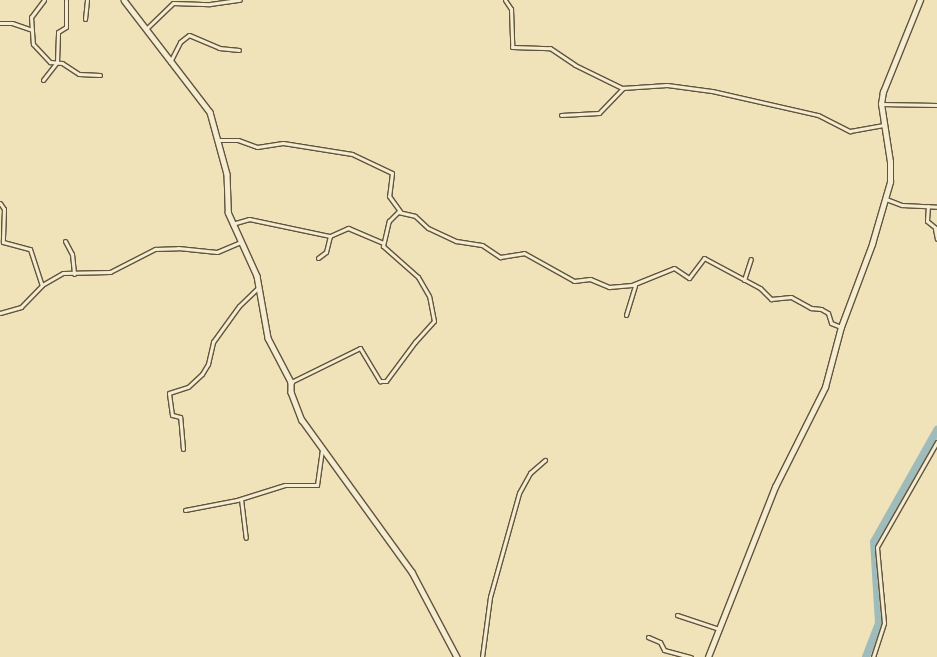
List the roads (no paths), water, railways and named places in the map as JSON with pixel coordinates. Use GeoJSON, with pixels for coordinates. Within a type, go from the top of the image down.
{"type":"FeatureCollection","features":[{"type":"Feature","properties":{"kind":"main road"},"geometry":{"type":"LineString","coordinates":[[124,0],[170,62],[204,102],[219,140],[227,174],[226,202],[232,224],[259,286],[268,338],[291,382],[291,392],[302,420],[322,451],[408,566],[457,657]]}},
{"type":"Feature","properties":{"kind":"main road"},"geometry":{"type":"LineString","coordinates":[[708,657],[775,487],[825,387],[841,327],[886,199],[890,162],[881,104],[887,79],[920,0]]}},
{"type":"Feature","properties":{"kind":"street"},"geometry":{"type":"LineString","coordinates":[[44,0],[31,17],[33,44],[44,52],[48,61],[57,62],[79,74],[100,75]]}},
{"type":"Feature","properties":{"kind":"street"},"geometry":{"type":"LineString","coordinates":[[43,80],[57,62],[58,32],[66,26],[66,0]]}},
{"type":"Feature","properties":{"kind":"street"},"geometry":{"type":"LineString","coordinates":[[85,19],[87,0]]}},
{"type":"Feature","properties":{"kind":"street"},"geometry":{"type":"LineString","coordinates":[[146,29],[158,14],[173,3],[210,4],[240,0]]}},
{"type":"Feature","properties":{"kind":"street"},"geometry":{"type":"LineString","coordinates":[[506,0],[511,8],[512,47],[550,48],[575,65],[623,88],[667,85],[712,91],[818,115],[850,131],[883,125]]}},
{"type":"Feature","properties":{"kind":"street"},"geometry":{"type":"LineString","coordinates":[[0,23],[14,23],[32,30]]}},
{"type":"Feature","properties":{"kind":"street"},"geometry":{"type":"LineString","coordinates":[[170,62],[180,42],[189,35],[219,48],[239,50]]}},
{"type":"Feature","properties":{"kind":"street"},"geometry":{"type":"LineString","coordinates":[[560,115],[599,113],[623,88]]}},
{"type":"Feature","properties":{"kind":"street"},"geometry":{"type":"LineString","coordinates":[[881,104],[937,105]]}},
{"type":"Feature","properties":{"kind":"street"},"geometry":{"type":"LineString","coordinates":[[219,140],[238,140],[257,147],[282,143],[352,154],[392,173],[389,196],[400,212],[416,217],[431,230],[456,241],[482,245],[500,257],[518,252],[527,254],[574,281],[590,280],[613,288],[635,284],[674,268],[689,278],[703,258],[744,280],[771,299],[791,297],[811,308],[821,309],[828,313],[830,322],[841,327]]}},
{"type":"Feature","properties":{"kind":"street"},"geometry":{"type":"LineString","coordinates":[[886,199],[902,205],[937,207]]}},
{"type":"Feature","properties":{"kind":"street"},"geometry":{"type":"LineString","coordinates":[[0,203],[4,209],[3,242],[30,249],[42,285]]}},
{"type":"Feature","properties":{"kind":"street"},"geometry":{"type":"LineString","coordinates":[[928,206],[927,221],[936,229],[937,239]]}},
{"type":"Feature","properties":{"kind":"street"},"geometry":{"type":"LineString","coordinates":[[291,382],[360,348],[380,381],[386,381],[434,321],[430,300],[421,281],[385,248],[383,243],[390,218],[400,212]]}},
{"type":"Feature","properties":{"kind":"street"},"geometry":{"type":"LineString","coordinates":[[232,224],[249,219],[330,236],[348,228],[383,243]]}},
{"type":"Feature","properties":{"kind":"street"},"geometry":{"type":"LineString","coordinates":[[318,258],[326,252],[330,236]]}},
{"type":"Feature","properties":{"kind":"street"},"geometry":{"type":"LineString","coordinates":[[64,241],[72,254],[74,274]]}},
{"type":"Feature","properties":{"kind":"street"},"geometry":{"type":"LineString","coordinates":[[0,313],[21,307],[42,285],[63,274],[110,272],[155,249],[178,248],[217,252],[241,242]]}},
{"type":"Feature","properties":{"kind":"street"},"geometry":{"type":"LineString","coordinates":[[744,280],[751,259]]}},
{"type":"Feature","properties":{"kind":"street"},"geometry":{"type":"LineString","coordinates":[[626,316],[635,284]]}},
{"type":"Feature","properties":{"kind":"street"},"geometry":{"type":"LineString","coordinates":[[183,449],[180,417],[172,414],[170,392],[188,387],[198,379],[207,368],[213,342],[239,306],[259,286]]}},
{"type":"Feature","properties":{"kind":"street"},"geometry":{"type":"LineString","coordinates":[[873,657],[884,623],[877,547],[937,442]]}},
{"type":"Feature","properties":{"kind":"street"},"geometry":{"type":"LineString","coordinates":[[185,510],[241,498],[285,485],[317,485],[322,451]]}},
{"type":"Feature","properties":{"kind":"street"},"geometry":{"type":"LineString","coordinates":[[482,657],[490,597],[519,493],[530,473],[545,460]]}},
{"type":"Feature","properties":{"kind":"street"},"geometry":{"type":"LineString","coordinates":[[241,498],[246,538]]}},
{"type":"Feature","properties":{"kind":"street"},"geometry":{"type":"LineString","coordinates":[[677,615],[719,629]]}},
{"type":"Feature","properties":{"kind":"street"},"geometry":{"type":"LineString","coordinates":[[648,637],[660,642],[664,650],[691,657]]}},
{"type":"Feature","properties":{"kind":"waterway"},"geometry":{"type":"LineString","coordinates":[[866,657],[879,623],[874,542],[937,430]]}}]}
